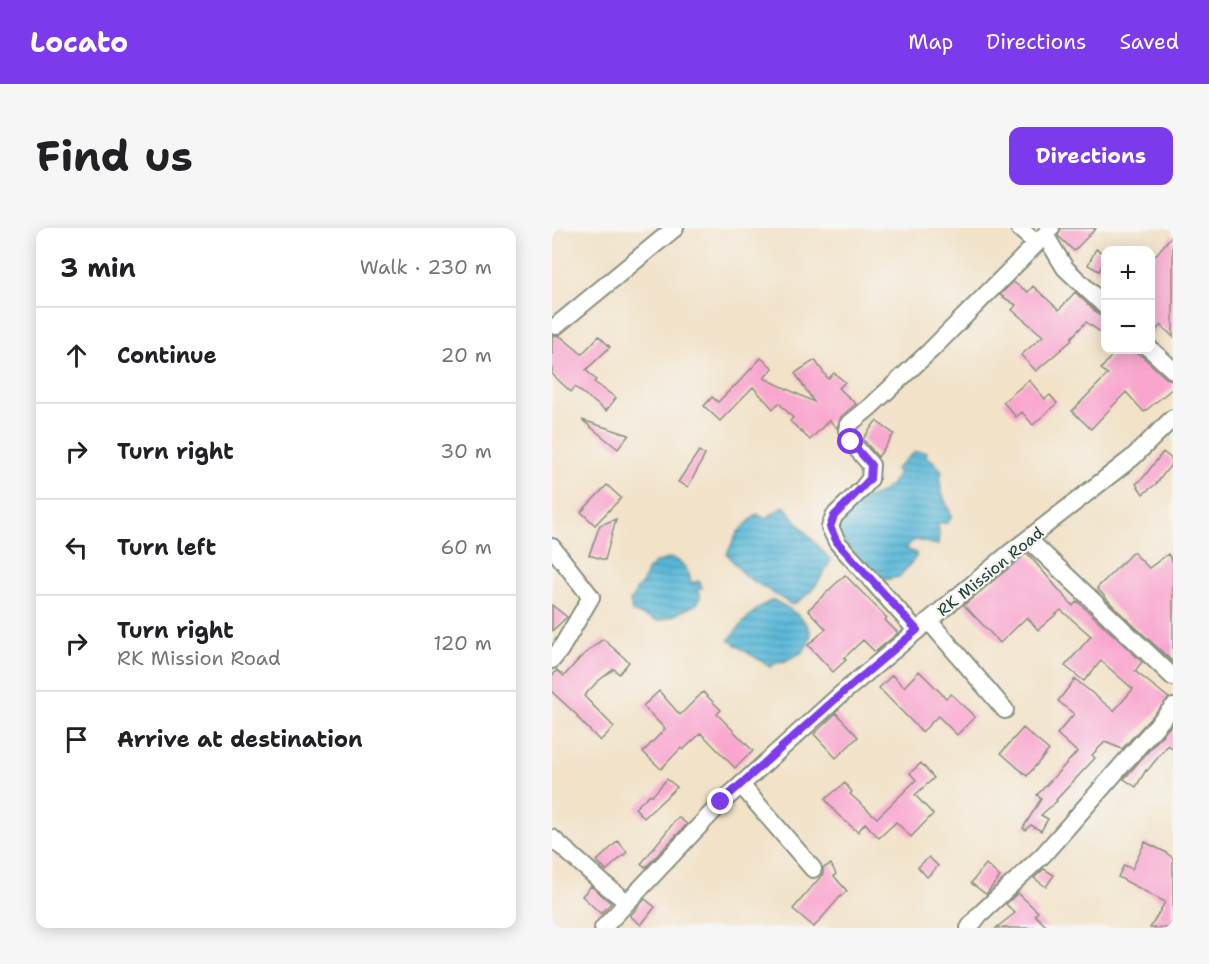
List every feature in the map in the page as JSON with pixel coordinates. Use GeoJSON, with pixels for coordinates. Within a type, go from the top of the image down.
{"type":"FeatureCollection","features":[{"type":"Feature","properties":{"kind":"street"},"geometry":{"type":"LineString","coordinates":[[556,326],[675,228]]}},
{"type":"Feature","properties":{"kind":"street"},"geometry":{"type":"LineString","coordinates":[[1019,228],[1044,235],[1065,268],[1101,302]]}},
{"type":"Feature","properties":{"kind":"street"},"geometry":{"type":"LineString","coordinates":[[1005,710],[837,542],[830,527],[834,516],[870,479],[871,465],[851,442],[847,430],[848,425],[930,351],[1044,235]]}},
{"type":"Feature","properties":{"kind":"street"},"geometry":{"type":"LineString","coordinates":[[1155,354],[1173,370]]}},
{"type":"Feature","properties":{"kind":"street","name":"RK Mission Road"},"geometry":{"type":"LineString","coordinates":[[603,928],[721,802],[840,695],[1028,539],[1132,458],[1173,418]]}},
{"type":"Feature","properties":{"kind":"street"},"geometry":{"type":"LineString","coordinates":[[1028,539],[1173,676]]}},
{"type":"Feature","properties":{"kind":"street"},"geometry":{"type":"LineString","coordinates":[[552,547],[591,597],[552,660]]}},
{"type":"Feature","properties":{"kind":"street"},"geometry":{"type":"LineString","coordinates":[[969,928],[979,915],[1042,855],[1173,707]]}},
{"type":"Feature","properties":{"kind":"street"},"geometry":{"type":"LineString","coordinates":[[741,785],[813,869]]}},
{"type":"Feature","properties":{"kind":"street"},"geometry":{"type":"LineString","coordinates":[[552,838],[627,902]]}},
{"type":"Feature","properties":{"kind":"water"},"geometry":{"type":"Polygon","coordinates":[[[915,452],[927,452],[926,457],[942,471],[941,489],[952,517],[947,523],[938,523],[938,545],[916,540],[911,542],[906,549],[916,553],[916,557],[899,577],[885,580],[868,568],[841,539],[836,524],[858,499],[872,497],[886,489],[899,474],[895,469],[915,452]]]}},
{"type":"Feature","properties":{"kind":"water"},"geometry":{"type":"Polygon","coordinates":[[[784,506],[831,560],[811,591],[792,605],[744,575],[727,554],[738,532],[757,514],[765,519],[784,506]]]}},
{"type":"Feature","properties":{"kind":"water"},"geometry":{"type":"Polygon","coordinates":[[[671,558],[679,561],[685,567],[691,583],[700,582],[702,588],[696,590],[700,593],[697,604],[659,621],[632,612],[630,600],[633,599],[636,590],[644,581],[647,571],[655,563],[671,558]]]}},
{"type":"Feature","properties":{"kind":"water"},"geometry":{"type":"Polygon","coordinates":[[[774,600],[804,621],[810,633],[810,639],[803,652],[771,667],[729,640],[755,611],[774,600]]]}},
{"type":"Feature","properties":{"kind":"building"},"geometry":{"type":"Polygon","coordinates":[[[1061,228],[1096,228],[1074,251],[1058,236],[1061,228]]]}},
{"type":"Feature","properties":{"kind":"building"},"geometry":{"type":"Polygon","coordinates":[[[1173,234],[1173,337],[1161,325],[1155,331],[1155,256],[1173,234]]]}},
{"type":"Feature","properties":{"kind":"building"},"geometry":{"type":"Polygon","coordinates":[[[1096,249],[1101,252],[1099,271],[1088,265],[1096,249]]]}},
{"type":"Feature","properties":{"kind":"building"},"geometry":{"type":"Polygon","coordinates":[[[1013,282],[1028,292],[1033,286],[1059,310],[1075,292],[1101,316],[1101,332],[1086,322],[1071,338],[1072,340],[1036,371],[1021,355],[1043,336],[1012,310],[1016,305],[1000,295],[1013,282]]]}},
{"type":"Feature","properties":{"kind":"building"},"geometry":{"type":"Polygon","coordinates":[[[552,336],[560,336],[582,354],[599,336],[610,347],[586,370],[596,380],[594,382],[616,398],[606,411],[575,387],[571,392],[552,374],[552,336]]]}},
{"type":"Feature","properties":{"kind":"building"},"geometry":{"type":"Polygon","coordinates":[[[1113,354],[1138,354],[1166,378],[1173,380],[1173,388],[1144,412],[1126,392],[1091,429],[1072,411],[1108,374],[1101,369],[1113,354]]]}},
{"type":"Feature","properties":{"kind":"building"},"geometry":{"type":"Polygon","coordinates":[[[761,358],[773,368],[764,378],[814,402],[795,373],[815,360],[828,379],[834,373],[845,382],[839,388],[856,404],[841,417],[837,428],[829,420],[810,440],[790,421],[793,418],[779,403],[773,409],[753,387],[720,421],[704,406],[712,397],[718,402],[761,358]]]}},
{"type":"Feature","properties":{"kind":"building"},"geometry":{"type":"Polygon","coordinates":[[[1029,380],[1045,399],[1050,395],[1057,403],[1033,425],[1022,412],[1016,417],[1003,402],[1029,380]]]}},
{"type":"Feature","properties":{"kind":"building"},"geometry":{"type":"Polygon","coordinates":[[[582,420],[629,435],[618,449],[582,420]]]}},
{"type":"Feature","properties":{"kind":"building"},"geometry":{"type":"Polygon","coordinates":[[[876,421],[894,434],[878,457],[863,439],[876,421]]]}},
{"type":"Feature","properties":{"kind":"building"},"geometry":{"type":"Polygon","coordinates":[[[699,451],[705,455],[688,487],[678,482],[699,451]]]}},
{"type":"Feature","properties":{"kind":"building"},"geometry":{"type":"Polygon","coordinates":[[[1163,452],[1173,462],[1156,484],[1143,494],[1136,484],[1163,452]]]}},
{"type":"Feature","properties":{"kind":"building"},"geometry":{"type":"Polygon","coordinates":[[[607,485],[621,498],[595,525],[581,512],[607,485]]]}},
{"type":"Feature","properties":{"kind":"building"},"geometry":{"type":"Polygon","coordinates":[[[616,519],[605,560],[589,555],[600,525],[616,519]]]}},
{"type":"Feature","properties":{"kind":"building"},"geometry":{"type":"Polygon","coordinates":[[[1133,552],[1149,568],[1168,554],[1173,562],[1173,662],[1097,588],[1133,552]]]}},
{"type":"Feature","properties":{"kind":"building"},"geometry":{"type":"Polygon","coordinates":[[[1027,553],[1073,606],[1077,601],[1142,662],[1135,671],[1169,698],[1122,749],[1105,742],[1092,755],[1095,758],[1057,801],[1041,815],[1048,819],[1041,831],[1031,825],[1025,830],[1023,828],[1041,799],[1037,795],[1077,752],[1057,734],[1074,714],[1058,701],[1075,679],[1114,711],[1133,689],[1101,661],[1084,681],[1065,666],[1091,636],[1061,610],[1038,630],[1027,617],[1000,643],[964,605],[1027,553]]]}},
{"type":"Feature","properties":{"kind":"building"},"geometry":{"type":"Polygon","coordinates":[[[845,575],[887,618],[885,620],[898,633],[875,652],[863,640],[833,672],[808,645],[826,629],[808,610],[845,575]]]}},
{"type":"Feature","properties":{"kind":"building"},"geometry":{"type":"Polygon","coordinates":[[[552,605],[567,617],[552,631],[552,605]]]}},
{"type":"Feature","properties":{"kind":"building"},"geometry":{"type":"Polygon","coordinates":[[[603,639],[629,662],[619,674],[614,669],[584,696],[614,727],[600,741],[552,692],[552,676],[557,670],[564,676],[580,658],[603,639]]]}},
{"type":"Feature","properties":{"kind":"building"},"geometry":{"type":"Polygon","coordinates":[[[919,671],[946,698],[951,694],[975,717],[957,735],[938,716],[922,732],[879,688],[892,675],[904,687],[919,671]]]}},
{"type":"Feature","properties":{"kind":"building"},"geometry":{"type":"Polygon","coordinates":[[[659,691],[680,715],[703,692],[721,710],[717,714],[753,751],[735,768],[701,733],[683,750],[681,748],[661,769],[643,752],[665,729],[643,706],[659,691]]]}},
{"type":"Feature","properties":{"kind":"building"},"geometry":{"type":"Polygon","coordinates":[[[836,713],[858,737],[836,758],[814,734],[836,713]]]}},
{"type":"Feature","properties":{"kind":"building"},"geometry":{"type":"Polygon","coordinates":[[[1173,723],[1173,749],[1168,745],[1146,770],[1136,787],[1124,779],[1173,723]]]}},
{"type":"Feature","properties":{"kind":"building"},"geometry":{"type":"Polygon","coordinates":[[[1023,728],[1049,750],[1027,776],[1001,753],[1023,728]]]}},
{"type":"Feature","properties":{"kind":"building"},"geometry":{"type":"Polygon","coordinates":[[[921,763],[934,778],[915,795],[933,814],[911,837],[896,822],[879,838],[865,823],[858,832],[837,814],[825,799],[845,783],[852,792],[850,794],[877,818],[916,780],[910,773],[921,763]]]}},
{"type":"Feature","properties":{"kind":"building"},"geometry":{"type":"Polygon","coordinates":[[[667,779],[677,787],[644,818],[635,808],[650,794],[652,796],[667,779]]]}},
{"type":"Feature","properties":{"kind":"building"},"geometry":{"type":"Polygon","coordinates":[[[678,817],[687,824],[646,867],[641,864],[678,817]]]}},
{"type":"Feature","properties":{"kind":"building"},"geometry":{"type":"Polygon","coordinates":[[[618,841],[627,852],[606,871],[597,861],[618,841]]]}},
{"type":"Feature","properties":{"kind":"building"},"geometry":{"type":"Polygon","coordinates":[[[1145,842],[1173,858],[1173,921],[1169,928],[1150,928],[1165,902],[1118,877],[1124,865],[1132,869],[1145,842]]]}},
{"type":"Feature","properties":{"kind":"building"},"geometry":{"type":"Polygon","coordinates":[[[929,857],[938,866],[927,877],[918,867],[929,857]]]}},
{"type":"Feature","properties":{"kind":"building"},"geometry":{"type":"Polygon","coordinates":[[[831,864],[836,874],[834,876],[847,891],[814,927],[793,909],[823,874],[823,868],[831,864]]]}},
{"type":"Feature","properties":{"kind":"building"},"geometry":{"type":"Polygon","coordinates":[[[986,864],[1000,877],[986,894],[971,883],[986,864]]]}},
{"type":"Feature","properties":{"kind":"building"},"geometry":{"type":"Polygon","coordinates":[[[1044,869],[1054,875],[1046,887],[1034,878],[1044,869]]]}},
{"type":"Feature","properties":{"kind":"building"},"geometry":{"type":"Polygon","coordinates":[[[591,886],[611,903],[601,914],[582,896],[591,886]]]}},
{"type":"Feature","properties":{"kind":"building"},"geometry":{"type":"Polygon","coordinates":[[[1018,893],[1038,912],[1035,915],[1048,928],[996,928],[1015,913],[1006,904],[1018,893]]]}},
{"type":"Feature","properties":{"kind":"building"},"geometry":{"type":"Polygon","coordinates":[[[645,899],[655,907],[641,925],[630,916],[645,899]]]}},
{"type":"Feature","properties":{"kind":"route"},"geometry":{"type":"LineString","coordinates":[[721,802],[840,695],[917,630],[837,542],[830,527],[834,516],[870,479],[871,465],[851,442]]}}]}
